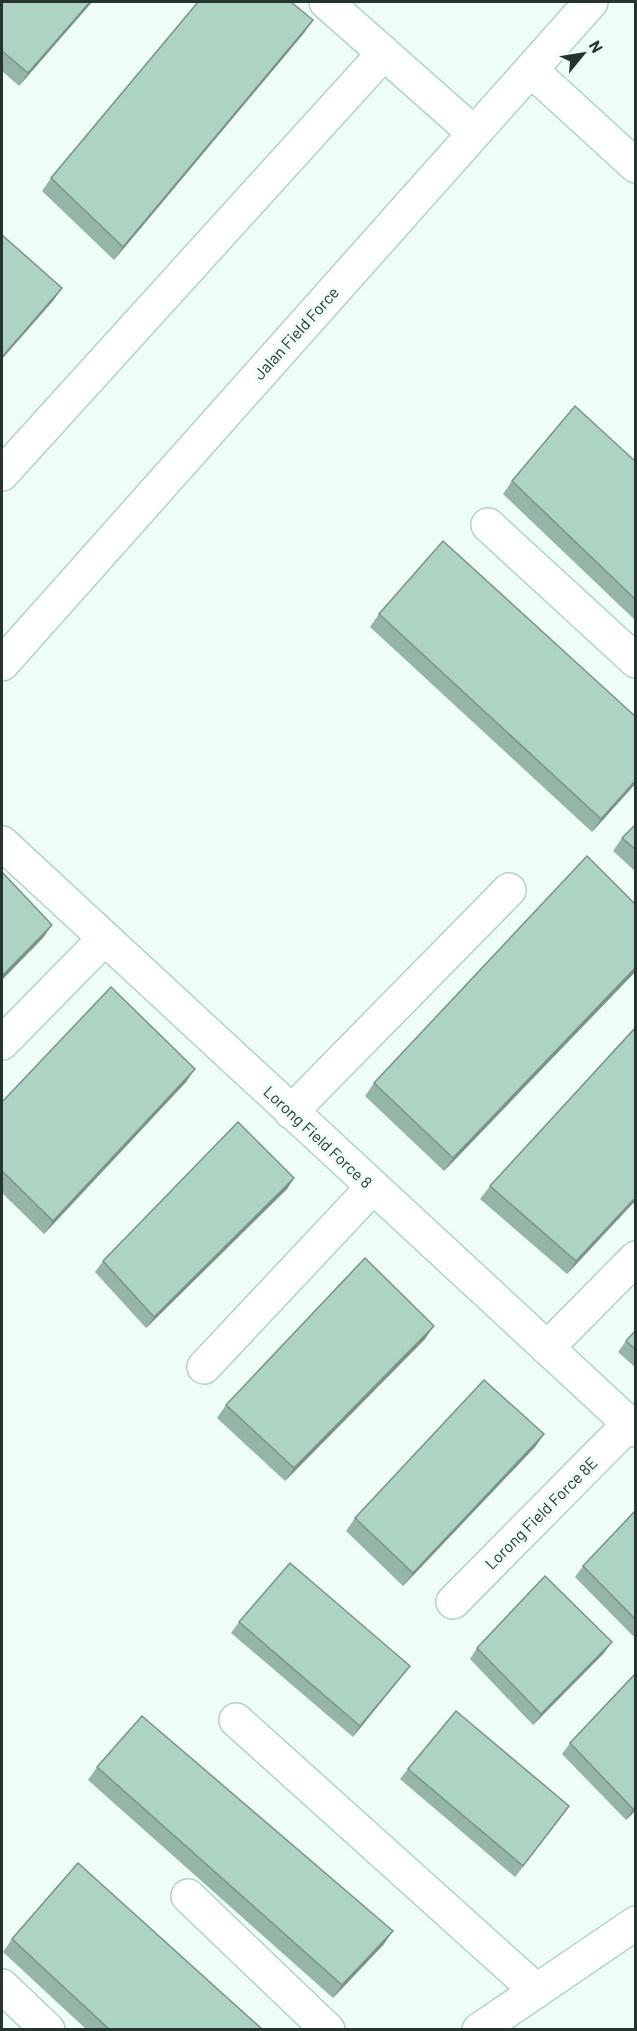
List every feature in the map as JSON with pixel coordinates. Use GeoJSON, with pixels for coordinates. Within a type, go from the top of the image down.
{"type":"FeatureCollection","features":[{"type":"Feature","properties":{"kind":"street"},"geometry":{"type":"LineString","coordinates":[[326,2],[474,133]]}},
{"type":"Feature","properties":{"kind":"street","name":"Jalan Field Force"},"geometry":{"type":"LineString","coordinates":[[2,664],[591,2]]}},
{"type":"Feature","properties":{"kind":"street"},"geometry":{"type":"LineString","coordinates":[[2,474],[384,53]]}},
{"type":"Feature","properties":{"kind":"street"},"geometry":{"type":"LineString","coordinates":[[531,70],[636,166]]}},
{"type":"Feature","properties":{"kind":"street"},"geometry":{"type":"LineString","coordinates":[[488,525],[636,661]]}},
{"type":"Feature","properties":{"kind":"street","name":"Lorong Field Force 8"},"geometry":{"type":"LineString","coordinates":[[2,843],[632,1427]]}},
{"type":"Feature","properties":{"kind":"street"},"geometry":{"type":"LineString","coordinates":[[291,1112],[509,890]]}},
{"type":"Feature","properties":{"kind":"street"},"geometry":{"type":"LineString","coordinates":[[2,1043],[104,939]]}},
{"type":"Feature","properties":{"kind":"street"},"geometry":{"type":"LineString","coordinates":[[204,1367],[373,1187]]}},
{"type":"Feature","properties":{"kind":"street"},"geometry":{"type":"LineString","coordinates":[[547,1348],[636,1258]]}},
{"type":"Feature","properties":{"kind":"street","name":"Lorong Field Force 8E"},"geometry":{"type":"LineString","coordinates":[[453,1602],[632,1427]]}},
{"type":"Feature","properties":{"kind":"street"},"geometry":{"type":"LineString","coordinates":[[236,1720],[537,1991]]}},
{"type":"Feature","properties":{"kind":"street"},"geometry":{"type":"LineString","coordinates":[[188,1896],[328,2030]]}},
{"type":"Feature","properties":{"kind":"street"},"geometry":{"type":"LineString","coordinates":[[479,2030],[636,1923]]}},
{"type":"Feature","properties":{"kind":"street"},"geometry":{"type":"LineString","coordinates":[[2,1986],[48,2030]]}},
{"type":"Feature","properties":{"kind":"building"},"geometry":{"type":"Polygon","coordinates":[[[2,2],[90,2],[28,73],[2,51],[2,2]]]}},
{"type":"Feature","properties":{"kind":"building"},"geometry":{"type":"Polygon","coordinates":[[[198,2],[291,2],[313,20],[123,247],[51,178],[198,2]]]}},
{"type":"Feature","properties":{"kind":"building"},"geometry":{"type":"Polygon","coordinates":[[[2,235],[62,288],[2,357],[2,235]]]}},
{"type":"Feature","properties":{"kind":"building"},"geometry":{"type":"Polygon","coordinates":[[[575,406],[636,462],[636,600],[512,481],[575,406]]]}},
{"type":"Feature","properties":{"kind":"building"},"geometry":{"type":"Polygon","coordinates":[[[443,541],[636,717],[636,780],[601,819],[379,614],[443,541]]]}},
{"type":"Feature","properties":{"kind":"building"},"geometry":{"type":"Polygon","coordinates":[[[636,824],[636,850],[622,838],[636,824]]]}},
{"type":"Feature","properties":{"kind":"building"},"geometry":{"type":"Polygon","coordinates":[[[587,856],[636,905],[636,967],[453,1158],[374,1083],[587,856]]]}},
{"type":"Feature","properties":{"kind":"building"},"geometry":{"type":"Polygon","coordinates":[[[2,872],[52,925],[2,976],[2,872]]]}},
{"type":"Feature","properties":{"kind":"building"},"geometry":{"type":"Polygon","coordinates":[[[111,987],[195,1069],[53,1221],[2,1171],[2,1102],[111,987]]]}},
{"type":"Feature","properties":{"kind":"building"},"geometry":{"type":"Polygon","coordinates":[[[636,1027],[636,1197],[576,1261],[490,1186],[636,1027]]]}},
{"type":"Feature","properties":{"kind":"building"},"geometry":{"type":"Polygon","coordinates":[[[238,1122],[294,1178],[154,1317],[103,1261],[238,1122]]]}},
{"type":"Feature","properties":{"kind":"building"},"geometry":{"type":"Polygon","coordinates":[[[365,1258],[434,1326],[294,1468],[226,1405],[365,1258]]]}},
{"type":"Feature","properties":{"kind":"building"},"geometry":{"type":"Polygon","coordinates":[[[636,1330],[636,1350],[626,1341],[636,1330]]]}},
{"type":"Feature","properties":{"kind":"building"},"geometry":{"type":"Polygon","coordinates":[[[484,1380],[544,1434],[413,1573],[355,1518],[484,1380]]]}},
{"type":"Feature","properties":{"kind":"building"},"geometry":{"type":"Polygon","coordinates":[[[636,1510],[636,1620],[583,1566],[636,1510]]]}},
{"type":"Feature","properties":{"kind":"building"},"geometry":{"type":"Polygon","coordinates":[[[290,1563],[410,1666],[360,1726],[239,1622],[290,1563]]]}},
{"type":"Feature","properties":{"kind":"building"},"geometry":{"type":"Polygon","coordinates":[[[545,1576],[612,1642],[541,1714],[477,1648],[545,1576]]]}},
{"type":"Feature","properties":{"kind":"building"},"geometry":{"type":"Polygon","coordinates":[[[636,1673],[636,1807],[633,1809],[570,1743],[636,1673]]]}},
{"type":"Feature","properties":{"kind":"building"},"geometry":{"type":"Polygon","coordinates":[[[456,1711],[569,1806],[523,1866],[408,1769],[456,1711]]]}},
{"type":"Feature","properties":{"kind":"building"},"geometry":{"type":"Polygon","coordinates":[[[142,1716],[393,1931],[342,1985],[97,1767],[142,1716]]]}},
{"type":"Feature","properties":{"kind":"building"},"geometry":{"type":"Polygon","coordinates":[[[78,1863],[263,2030],[110,2030],[12,1939],[78,1863]]]}}]}
